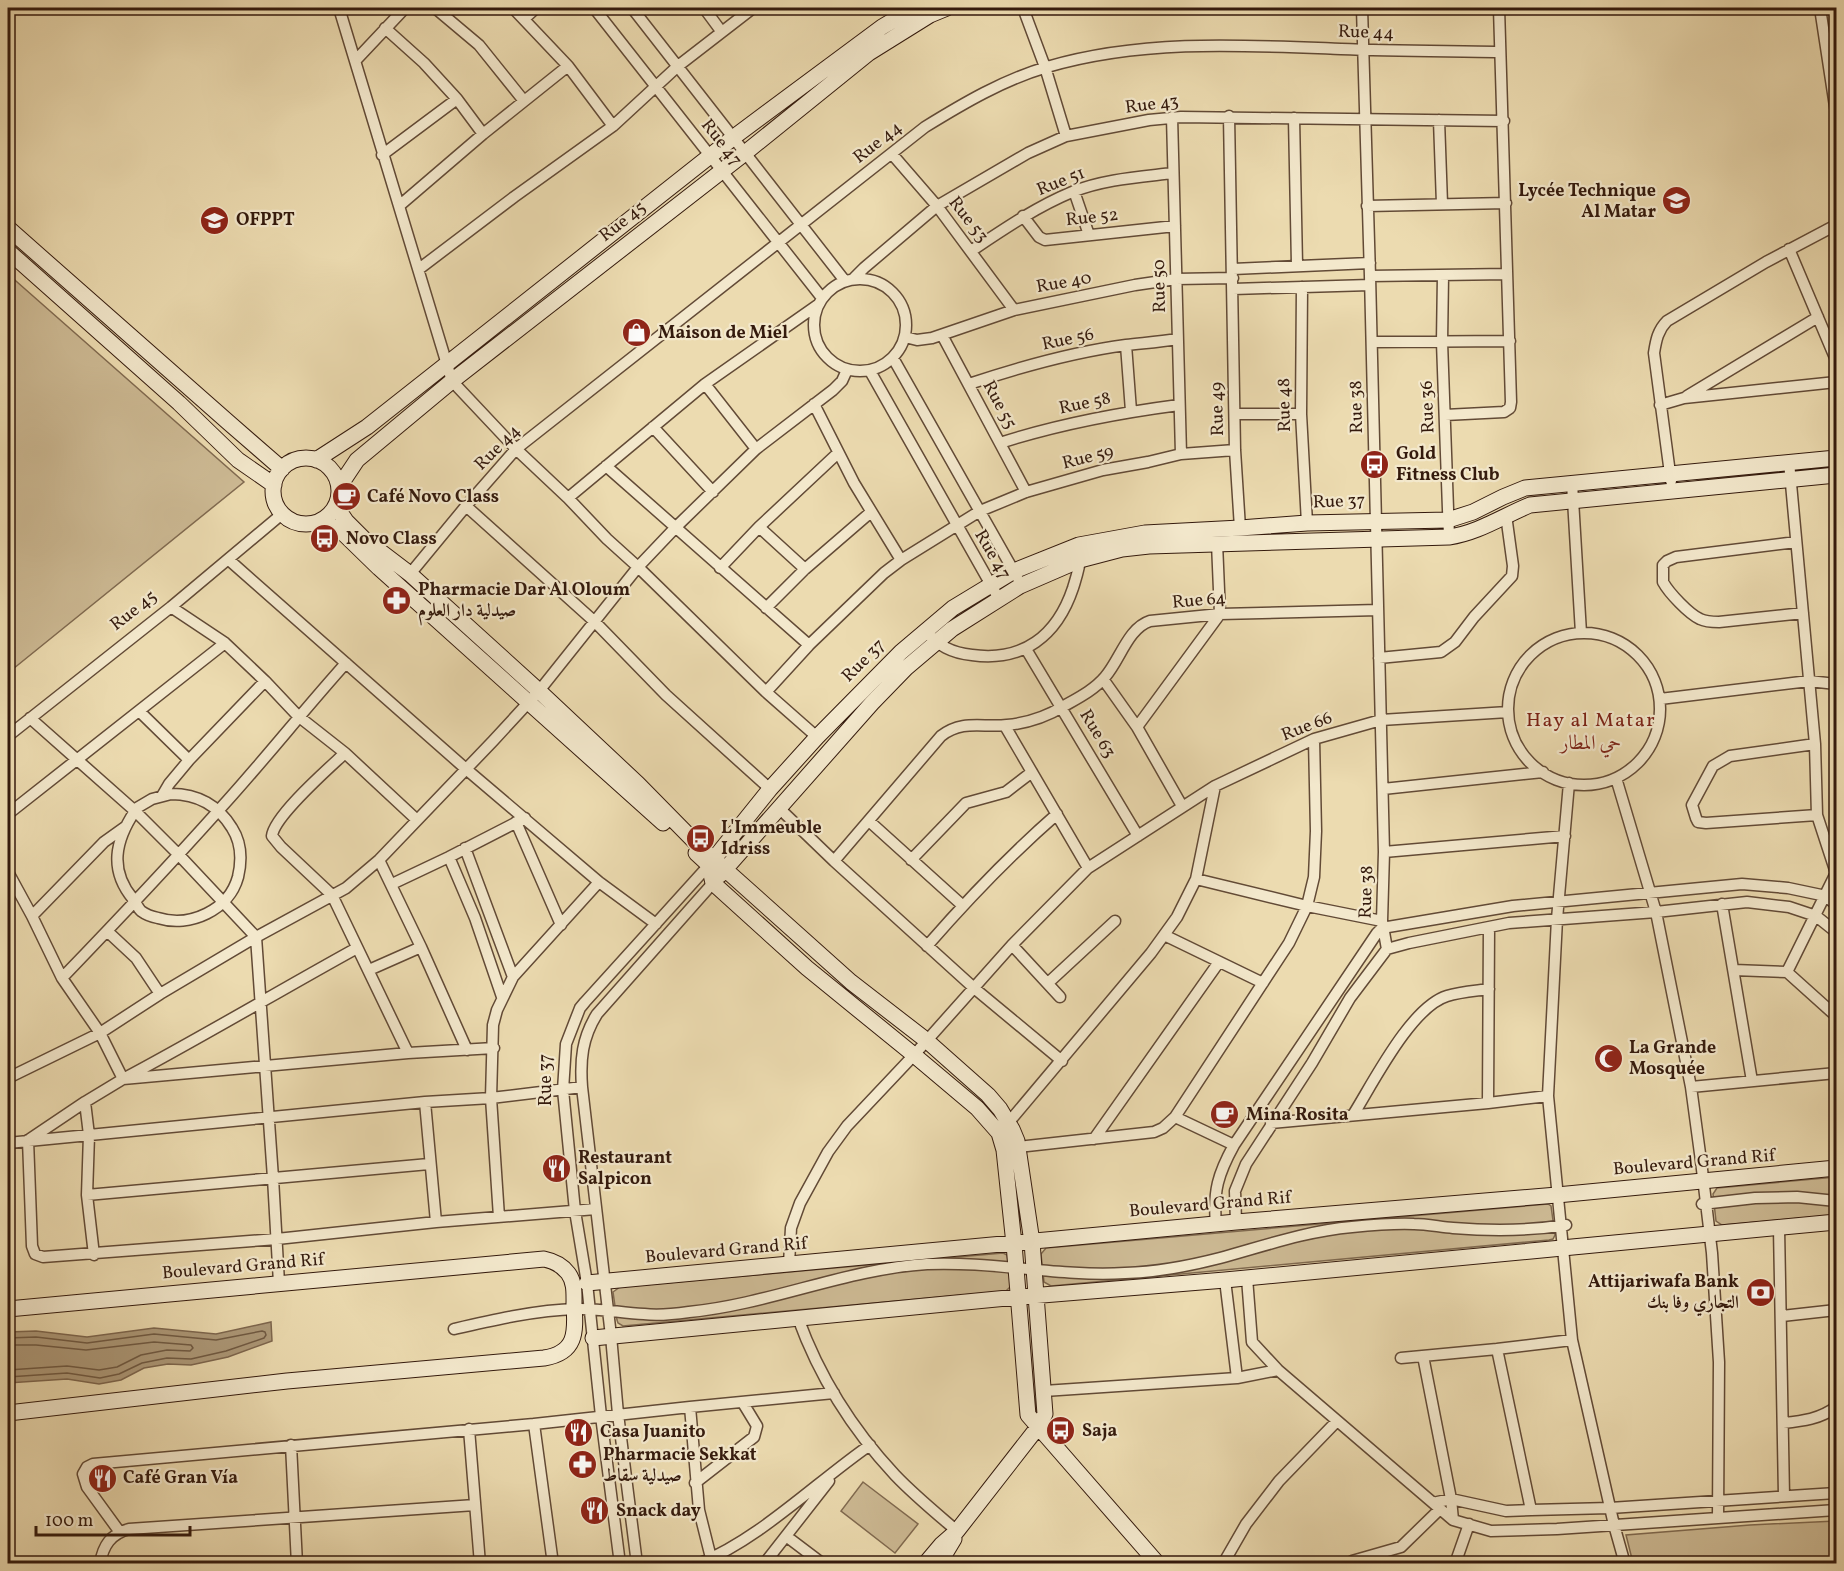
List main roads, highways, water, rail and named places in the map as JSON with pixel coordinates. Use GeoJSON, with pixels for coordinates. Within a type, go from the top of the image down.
{"type":"FeatureCollection","features":[{"type":"Feature","properties":{"kind":"water"},"geometry":{"type":"Polygon","coordinates":[[[271,1322],[272,1341],[228,1357],[191,1365],[168,1364],[144,1368],[121,1380],[99,1384],[67,1379],[8,1383],[8,1332],[36,1331],[87,1337],[154,1328],[216,1334],[271,1322]]]}},
{"type":"Feature","properties":{"kind":"place","name":"Lycée Technique Al Matar"},"geometry":{"type":"Point","coordinates":[1677,201]}},
{"type":"Feature","properties":{"kind":"place","name":"OFPPT"},"geometry":{"type":"Point","coordinates":[215,220]}},
{"type":"Feature","properties":{"kind":"place","name":"Maison de Miel"},"geometry":{"type":"Point","coordinates":[637,333]}},
{"type":"Feature","properties":{"kind":"place","name":"Gold Fitness Club"},"geometry":{"type":"Point","coordinates":[1375,464]}},
{"type":"Feature","properties":{"kind":"place","name":"Café Novo Class"},"geometry":{"type":"Point","coordinates":[346,497]}},
{"type":"Feature","properties":{"kind":"place","name":"Novo Class"},"geometry":{"type":"Point","coordinates":[325,539]}},
{"type":"Feature","properties":{"kind":"place","name":"Pharmacie Dar Al Oloum صيدلية دار العلوم"},"geometry":{"type":"Point","coordinates":[397,600]}},
{"type":"Feature","properties":{"kind":"place","name":"L'Immeuble Idriss"},"geometry":{"type":"Point","coordinates":[700,838]}},
{"type":"Feature","properties":{"kind":"place","name":"La Grande Mosquée"},"geometry":{"type":"Point","coordinates":[1608,1058]}},
{"type":"Feature","properties":{"kind":"place","name":"Mina Rosita"},"geometry":{"type":"Point","coordinates":[1225,1115]}},
{"type":"Feature","properties":{"kind":"place","name":"Restaurant Salpicon"},"geometry":{"type":"Point","coordinates":[557,1168]}},
{"type":"Feature","properties":{"kind":"place","name":"Attijariwafa Bank التجاري وفا بنك"},"geometry":{"type":"Point","coordinates":[1760,1292]}},
{"type":"Feature","properties":{"kind":"place","name":"Saja"},"geometry":{"type":"Point","coordinates":[1061,1431]}},
{"type":"Feature","properties":{"kind":"place","name":"Casa Juanito"},"geometry":{"type":"Point","coordinates":[579,1432]}},
{"type":"Feature","properties":{"kind":"place","name":"Pharmacie Sekkat صيدلية سقاط"},"geometry":{"type":"Point","coordinates":[582,1465]}},
{"type":"Feature","properties":{"kind":"place","name":"Café Gran Vía"},"geometry":{"type":"Point","coordinates":[102,1478]}},
{"type":"Feature","properties":{"kind":"place","name":"Snack day"},"geometry":{"type":"Point","coordinates":[595,1511]}},
{"type":"Feature","properties":{"kind":"district","name":"Hay al Matar حي المطار"},"geometry":{"type":"Point","coordinates":[1591,732]}}]}
